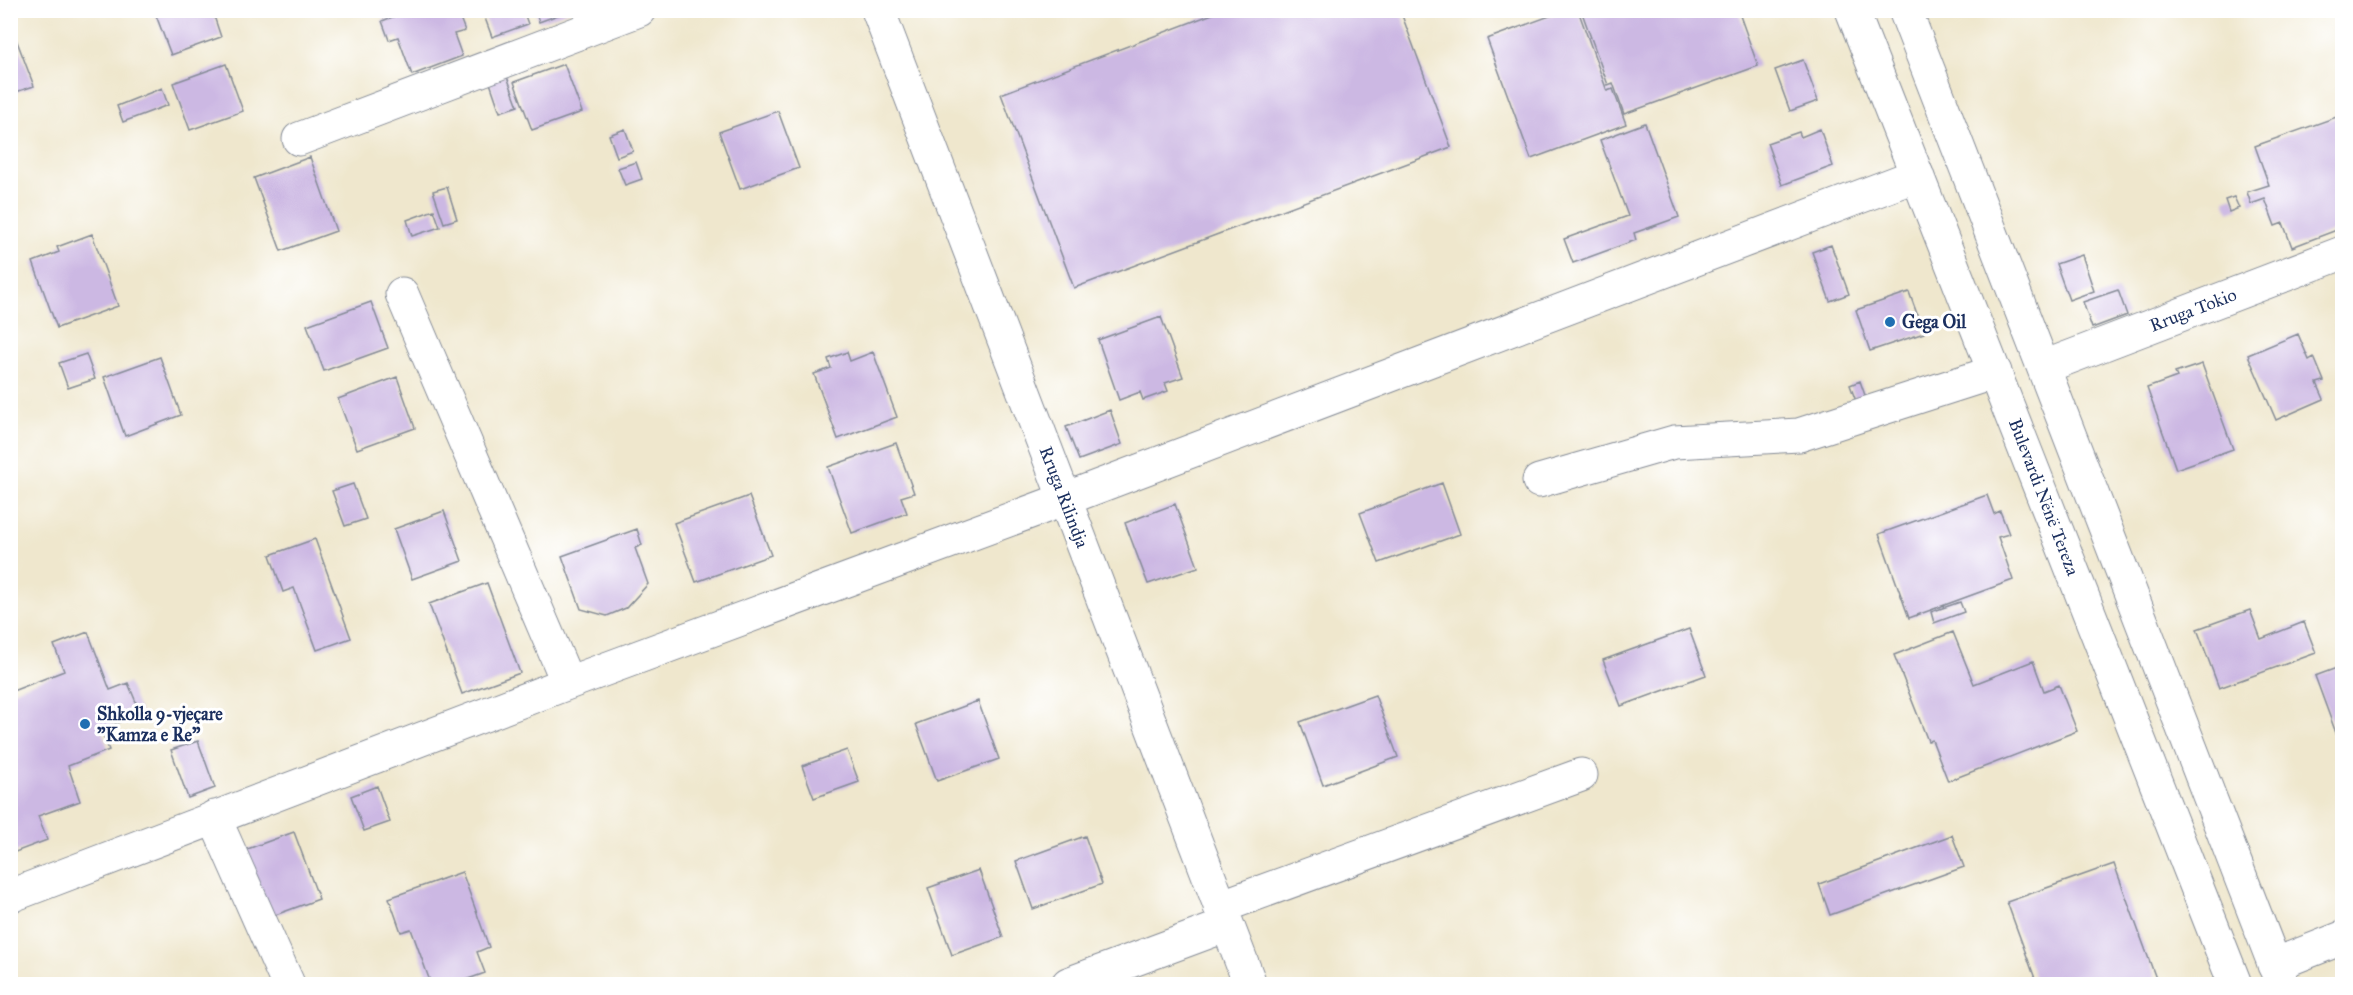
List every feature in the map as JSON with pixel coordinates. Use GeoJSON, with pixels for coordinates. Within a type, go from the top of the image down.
{"type":"FeatureCollection","features":[{"type":"Feature","properties":{"kind":"street"},"geometry":{"type":"LineString","coordinates":[[299,139],[639,10]]}},
{"type":"Feature","properties":{"kind":"street","name":"Rruga Rilindja"},"geometry":{"type":"LineString","coordinates":[[878,10],[1250,984]]}},
{"type":"Feature","properties":{"kind":"street","name":"Bulevardi Nënë Tereza"},"geometry":{"type":"LineString","coordinates":[[1852,10],[2235,984]]}},
{"type":"Feature","properties":{"kind":"street"},"geometry":{"type":"LineString","coordinates":[[1905,10],[2278,975],[2343,938]]}},
{"type":"Feature","properties":{"kind":"street"},"geometry":{"type":"LineString","coordinates":[[10,896],[568,683],[1065,499],[1917,175]]}},
{"type":"Feature","properties":{"kind":"street","name":"Rruga Tokio"},"geometry":{"type":"LineString","coordinates":[[2044,367],[2343,253]]}},
{"type":"Feature","properties":{"kind":"street"},"geometry":{"type":"LineString","coordinates":[[402,294],[568,683]]}},
{"type":"Feature","properties":{"kind":"street"},"geometry":{"type":"LineString","coordinates":[[1539,481],[1674,442],[1799,435],[1995,372]]}},
{"type":"Feature","properties":{"kind":"street"},"geometry":{"type":"LineString","coordinates":[[1068,984],[1224,916],[1581,775]]}},
{"type":"Feature","properties":{"kind":"street"},"geometry":{"type":"LineString","coordinates":[[214,818],[288,984]]}},
{"type":"Feature","properties":{"kind":"building"},"geometry":{"type":"Polygon","coordinates":[[[154,10],[212,10],[221,37],[171,55],[154,10]]]}},
{"type":"Feature","properties":{"kind":"building"},"geometry":{"type":"Polygon","coordinates":[[[411,10],[457,10],[465,31],[454,34],[462,56],[412,75],[398,37],[389,40],[382,21],[411,10]]]}},
{"type":"Feature","properties":{"kind":"building"},"geometry":{"type":"Polygon","coordinates":[[[482,10],[523,10],[528,24],[492,37],[482,10]]]}},
{"type":"Feature","properties":{"kind":"building"},"geometry":{"type":"Polygon","coordinates":[[[535,10],[569,10],[569,11],[539,22],[535,10]]]}},
{"type":"Feature","properties":{"kind":"building"},"geometry":{"type":"Polygon","coordinates":[[[1223,10],[1400,10],[1451,147],[1074,288],[1001,94],[1223,10]]]}},
{"type":"Feature","properties":{"kind":"building"},"geometry":{"type":"Polygon","coordinates":[[[1566,10],[1578,10],[1607,91],[1613,89],[1626,124],[1531,159],[1487,39],[1566,10]]]}},
{"type":"Feature","properties":{"kind":"building"},"geometry":{"type":"Polygon","coordinates":[[[1581,10],[1738,10],[1758,66],[1624,114],[1613,83],[1608,85],[1581,10]]]}},
{"type":"Feature","properties":{"kind":"building"},"geometry":{"type":"Polygon","coordinates":[[[10,23],[34,86],[10,94],[10,23]]]}},
{"type":"Feature","properties":{"kind":"building"},"geometry":{"type":"Polygon","coordinates":[[[1803,60],[1818,101],[1790,111],[1775,70],[1803,60]]]}},
{"type":"Feature","properties":{"kind":"building"},"geometry":{"type":"Polygon","coordinates":[[[226,64],[243,111],[190,130],[173,83],[226,64]]]}},
{"type":"Feature","properties":{"kind":"building"},"geometry":{"type":"Polygon","coordinates":[[[564,64],[582,112],[532,130],[514,82],[564,64]]]}},
{"type":"Feature","properties":{"kind":"building"},"geometry":{"type":"Polygon","coordinates":[[[506,74],[518,106],[500,112],[489,80],[506,74]]]}},
{"type":"Feature","properties":{"kind":"building"},"geometry":{"type":"Polygon","coordinates":[[[162,88],[168,105],[123,122],[117,106],[162,88]]]}},
{"type":"Feature","properties":{"kind":"building"},"geometry":{"type":"Polygon","coordinates":[[[778,111],[799,168],[740,189],[719,132],[778,111]]]}},
{"type":"Feature","properties":{"kind":"building"},"geometry":{"type":"Polygon","coordinates":[[[2342,115],[2342,228],[2292,247],[2283,223],[2275,226],[2265,199],[2251,204],[2247,192],[2269,185],[2255,146],[2342,115]]]}},
{"type":"Feature","properties":{"kind":"building"},"geometry":{"type":"Polygon","coordinates":[[[1645,123],[1679,217],[1634,233],[1636,240],[1573,263],[1564,239],[1628,216],[1600,140],[1645,123]]]}},
{"type":"Feature","properties":{"kind":"building"},"geometry":{"type":"Polygon","coordinates":[[[625,129],[633,151],[617,157],[609,135],[625,129]]]}},
{"type":"Feature","properties":{"kind":"building"},"geometry":{"type":"Polygon","coordinates":[[[1820,129],[1833,166],[1782,185],[1767,143],[1799,132],[1801,137],[1820,129]]]}},
{"type":"Feature","properties":{"kind":"building"},"geometry":{"type":"Polygon","coordinates":[[[310,157],[336,231],[281,251],[254,178],[310,157]]]}},
{"type":"Feature","properties":{"kind":"building"},"geometry":{"type":"Polygon","coordinates":[[[636,162],[642,179],[625,185],[618,168],[636,162]]]}},
{"type":"Feature","properties":{"kind":"building"},"geometry":{"type":"Polygon","coordinates":[[[447,187],[457,219],[444,223],[433,191],[447,187]]]}},
{"type":"Feature","properties":{"kind":"building"},"geometry":{"type":"Polygon","coordinates":[[[2234,197],[2239,208],[2229,212],[2225,200],[2234,197]]]}},
{"type":"Feature","properties":{"kind":"building"},"geometry":{"type":"Polygon","coordinates":[[[434,210],[440,227],[412,236],[407,220],[434,210]]]}},
{"type":"Feature","properties":{"kind":"building"},"geometry":{"type":"Polygon","coordinates":[[[92,234],[118,306],[57,328],[33,262],[59,252],[57,247],[92,234]]]}},
{"type":"Feature","properties":{"kind":"building"},"geometry":{"type":"Polygon","coordinates":[[[1831,245],[1849,294],[1830,301],[1812,252],[1831,245]]]}},
{"type":"Feature","properties":{"kind":"building"},"geometry":{"type":"Polygon","coordinates":[[[2082,255],[2094,291],[2069,300],[2056,264],[2082,255]]]}},
{"type":"Feature","properties":{"kind":"building"},"geometry":{"type":"Polygon","coordinates":[[[2118,290],[2127,315],[2092,328],[2083,302],[2118,290]]]}},
{"type":"Feature","properties":{"kind":"building","name":"Gega Oil"},"geometry":{"type":"Polygon","coordinates":[[[1909,292],[1924,333],[1870,351],[1856,310],[1909,292]]]}},
{"type":"Feature","properties":{"kind":"building"},"geometry":{"type":"Polygon","coordinates":[[[371,302],[388,348],[324,371],[307,325],[371,302]]]}},
{"type":"Feature","properties":{"kind":"building"},"geometry":{"type":"Polygon","coordinates":[[[1161,317],[1183,377],[1165,383],[1168,391],[1143,400],[1140,392],[1119,400],[1098,340],[1161,317]]]}},
{"type":"Feature","properties":{"kind":"building"},"geometry":{"type":"Polygon","coordinates":[[[2298,334],[2309,360],[2314,357],[2324,381],[2317,383],[2324,399],[2276,420],[2248,355],[2298,334]]]}},
{"type":"Feature","properties":{"kind":"building"},"geometry":{"type":"Polygon","coordinates":[[[847,352],[850,361],[873,352],[897,417],[838,439],[814,374],[831,368],[828,359],[847,352]]]}},
{"type":"Feature","properties":{"kind":"building"},"geometry":{"type":"Polygon","coordinates":[[[86,354],[95,379],[68,388],[59,363],[86,354]]]}},
{"type":"Feature","properties":{"kind":"building"},"geometry":{"type":"Polygon","coordinates":[[[160,357],[181,415],[125,436],[104,377],[160,357]]]}},
{"type":"Feature","properties":{"kind":"building"},"geometry":{"type":"Polygon","coordinates":[[[2202,364],[2233,449],[2176,469],[2147,388],[2177,377],[2175,373],[2202,364]]]}},
{"type":"Feature","properties":{"kind":"building"},"geometry":{"type":"Polygon","coordinates":[[[397,377],[415,428],[357,449],[338,399],[397,377]]]}},
{"type":"Feature","properties":{"kind":"building"},"geometry":{"type":"Polygon","coordinates":[[[1860,381],[1867,401],[1857,404],[1850,385],[1860,381]]]}},
{"type":"Feature","properties":{"kind":"building"},"geometry":{"type":"Polygon","coordinates":[[[1110,410],[1122,444],[1079,460],[1066,427],[1110,410]]]}},
{"type":"Feature","properties":{"kind":"building"},"geometry":{"type":"Polygon","coordinates":[[[896,443],[914,493],[901,497],[907,513],[852,533],[828,467],[896,443]]]}},
{"type":"Feature","properties":{"kind":"building"},"geometry":{"type":"Polygon","coordinates":[[[1442,483],[1460,534],[1379,563],[1360,513],[1442,483]]]}},
{"type":"Feature","properties":{"kind":"building"},"geometry":{"type":"Polygon","coordinates":[[[353,484],[366,519],[345,526],[332,491],[353,484]]]}},
{"type":"Feature","properties":{"kind":"building"},"geometry":{"type":"Polygon","coordinates":[[[1987,495],[1994,514],[2000,511],[2009,534],[1998,537],[2013,580],[1909,618],[1879,534],[1987,495]]]}},
{"type":"Feature","properties":{"kind":"building"},"geometry":{"type":"Polygon","coordinates":[[[749,496],[771,555],[696,582],[674,523],[749,496]]]}},
{"type":"Feature","properties":{"kind":"building"},"geometry":{"type":"Polygon","coordinates":[[[1175,504],[1198,567],[1148,584],[1125,523],[1175,504]]]}},
{"type":"Feature","properties":{"kind":"building"},"geometry":{"type":"Polygon","coordinates":[[[444,511],[462,561],[412,579],[394,529],[444,511]]]}},
{"type":"Feature","properties":{"kind":"building"},"geometry":{"type":"Polygon","coordinates":[[[637,529],[642,545],[635,548],[648,584],[626,608],[607,616],[581,609],[562,556],[637,529]]]}},
{"type":"Feature","properties":{"kind":"building"},"geometry":{"type":"Polygon","coordinates":[[[315,539],[351,638],[317,650],[294,588],[283,592],[270,555],[315,539]]]}},
{"type":"Feature","properties":{"kind":"building"},"geometry":{"type":"Polygon","coordinates":[[[487,583],[520,673],[462,694],[429,604],[487,583]]]}},
{"type":"Feature","properties":{"kind":"building"},"geometry":{"type":"Polygon","coordinates":[[[1960,602],[1964,612],[1934,623],[1931,612],[1960,602]]]}},
{"type":"Feature","properties":{"kind":"building"},"geometry":{"type":"Polygon","coordinates":[[[2250,610],[2261,639],[2304,622],[2316,653],[2219,688],[2197,629],[2250,610]]]}},
{"type":"Feature","properties":{"kind":"building"},"geometry":{"type":"Polygon","coordinates":[[[1689,629],[1706,675],[1621,706],[1603,660],[1689,629]]]}},
{"type":"Feature","properties":{"kind":"building"},"geometry":{"type":"Polygon","coordinates":[[[88,632],[110,690],[128,683],[141,714],[101,729],[109,750],[68,766],[80,801],[38,816],[47,840],[10,854],[10,692],[64,671],[54,645],[88,632]]]}},
{"type":"Feature","properties":{"kind":"building"},"geometry":{"type":"Polygon","coordinates":[[[1953,632],[1974,684],[2033,661],[2044,691],[2059,685],[2077,731],[1948,781],[1932,740],[1928,741],[1894,655],[1953,632]]]}},
{"type":"Feature","properties":{"kind":"building"},"geometry":{"type":"Polygon","coordinates":[[[2342,666],[2342,743],[2340,744],[2315,676],[2342,666]]]}},
{"type":"Feature","properties":{"kind":"building"},"geometry":{"type":"Polygon","coordinates":[[[1375,695],[1398,757],[1323,785],[1300,722],[1375,695]]]}},
{"type":"Feature","properties":{"kind":"building"},"geometry":{"type":"Polygon","coordinates":[[[978,701],[999,759],[937,781],[916,724],[978,701]]]}},
{"type":"Feature","properties":{"kind":"building"},"geometry":{"type":"Polygon","coordinates":[[[198,741],[215,788],[188,798],[171,750],[198,741]]]}},
{"type":"Feature","properties":{"kind":"building"},"geometry":{"type":"Polygon","coordinates":[[[847,750],[859,782],[814,798],[802,766],[847,750]]]}},
{"type":"Feature","properties":{"kind":"building"},"geometry":{"type":"Polygon","coordinates":[[[377,786],[390,822],[364,831],[351,796],[377,786]]]}},
{"type":"Feature","properties":{"kind":"building"},"geometry":{"type":"Polygon","coordinates":[[[294,832],[319,899],[267,918],[242,851],[294,832]]]}},
{"type":"Feature","properties":{"kind":"building"},"geometry":{"type":"Polygon","coordinates":[[[1952,835],[1964,867],[1830,915],[1819,884],[1952,835]]]}},
{"type":"Feature","properties":{"kind":"building"},"geometry":{"type":"Polygon","coordinates":[[[1085,836],[1102,884],[1033,909],[1016,861],[1085,836]]]}},
{"type":"Feature","properties":{"kind":"building"},"geometry":{"type":"Polygon","coordinates":[[[2114,864],[2158,984],[2037,984],[2007,902],[2114,864]]]}},
{"type":"Feature","properties":{"kind":"building"},"geometry":{"type":"Polygon","coordinates":[[[979,870],[1003,937],[952,955],[928,888],[979,870]]]}},
{"type":"Feature","properties":{"kind":"building"},"geometry":{"type":"Polygon","coordinates":[[[462,872],[489,947],[477,952],[485,973],[454,984],[431,984],[411,929],[401,932],[389,898],[462,872]]]}},
{"type":"Feature","properties":{"kind":"place","name":"Gega Oil"},"geometry":{"type":"Point","coordinates":[1890,322]}},
{"type":"Feature","properties":{"kind":"place","name":"Shkolla 9-vjeçare \"Kamza e Re\""},"geometry":{"type":"Point","coordinates":[85,724]}}]}
